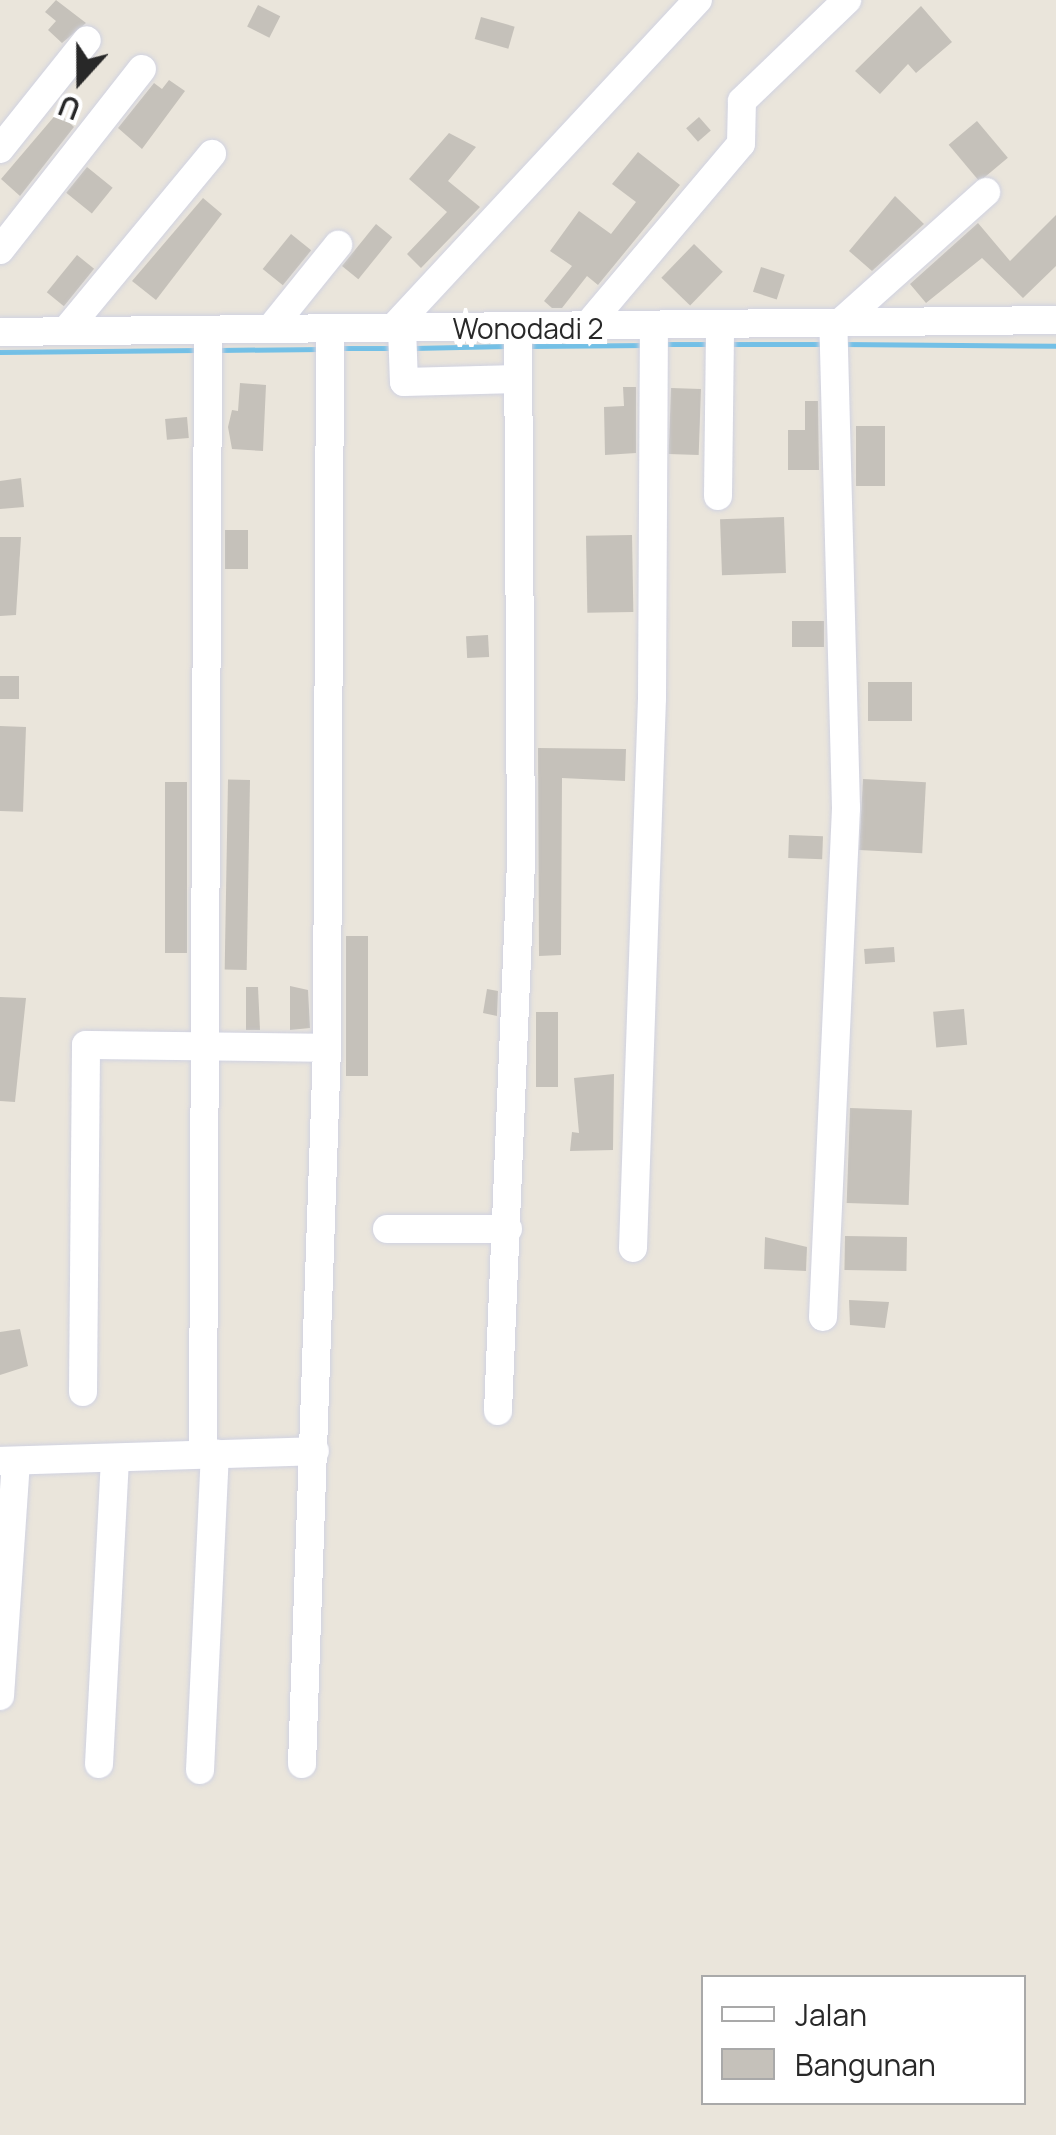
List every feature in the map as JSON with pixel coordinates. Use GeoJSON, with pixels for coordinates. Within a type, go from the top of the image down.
{"type":"FeatureCollection","features":[{"type":"Feature","properties":{"kind":"street"},"geometry":{"type":"LineString","coordinates":[[498,1411],[521,862],[518,350],[404,382],[400,338],[698,0]]}},
{"type":"Feature","properties":{"kind":"street"},"geometry":{"type":"LineString","coordinates":[[587,326],[741,144],[742,101],[847,0]]}},
{"type":"Feature","properties":{"kind":"street"},"geometry":{"type":"LineString","coordinates":[[0,149],[87,40]]}},
{"type":"Feature","properties":{"kind":"street"},"geometry":{"type":"LineString","coordinates":[[0,250],[142,70]]}},
{"type":"Feature","properties":{"kind":"street"},"geometry":{"type":"LineString","coordinates":[[68,328],[212,154]]}},
{"type":"Feature","properties":{"kind":"street"},"geometry":{"type":"LineString","coordinates":[[823,1317],[846,808],[836,332],[986,192]]}},
{"type":"Feature","properties":{"kind":"street"},"geometry":{"type":"LineString","coordinates":[[271,328],[338,245]]}},
{"type":"Feature","properties":{"kind":"street","name":"Wonodadi 2"},"geometry":{"type":"LineString","coordinates":[[0,332],[68,328],[208,345],[271,328],[330,341],[400,338],[518,350],[587,326],[653,341],[1056,320]]}},
{"type":"Feature","properties":{"kind":"street"},"geometry":{"type":"LineString","coordinates":[[718,496],[719,340]]}},
{"type":"Feature","properties":{"kind":"street"},"geometry":{"type":"LineString","coordinates":[[302,1764],[327,1048],[330,341]]}},
{"type":"Feature","properties":{"kind":"street"},"geometry":{"type":"LineString","coordinates":[[633,1248],[652,698],[653,341]]}},
{"type":"Feature","properties":{"kind":"street"},"geometry":{"type":"LineString","coordinates":[[200,1770],[209,1448],[200,1047],[208,345]]}},
{"type":"Feature","properties":{"kind":"street"},"geometry":{"type":"LineString","coordinates":[[83,1392],[86,1045],[327,1048]]}},
{"type":"Feature","properties":{"kind":"street"},"geometry":{"type":"LineString","coordinates":[[387,1230],[508,1229]]}},
{"type":"Feature","properties":{"kind":"street"},"geometry":{"type":"LineString","coordinates":[[0,1696],[8,1462],[115,1458],[209,1448],[315,1451]]}},
{"type":"Feature","properties":{"kind":"street"},"geometry":{"type":"LineString","coordinates":[[98,1764],[115,1458]]}},
{"type":"Feature","properties":{"kind":"building"},"geometry":{"type":"Polygon","coordinates":[[[56,0],[86,23],[62,43],[48,30],[56,21],[45,12],[56,0]]]}},
{"type":"Feature","properties":{"kind":"building"},"geometry":{"type":"Polygon","coordinates":[[[258,5],[280,16],[269,38],[247,26],[258,5]]]}},
{"type":"Feature","properties":{"kind":"building"},"geometry":{"type":"Polygon","coordinates":[[[921,6],[952,42],[916,73],[908,64],[880,94],[855,71],[921,6]]]}},
{"type":"Feature","properties":{"kind":"building"},"geometry":{"type":"Polygon","coordinates":[[[481,17],[515,27],[508,49],[475,39],[481,17]]]}},
{"type":"Feature","properties":{"kind":"building"},"geometry":{"type":"Polygon","coordinates":[[[169,80],[185,91],[142,149],[118,128],[154,83],[162,89],[169,80]]]}},
{"type":"Feature","properties":{"kind":"building"},"geometry":{"type":"Polygon","coordinates":[[[58,112],[74,127],[20,196],[1,179],[58,112]]]}},
{"type":"Feature","properties":{"kind":"building"},"geometry":{"type":"Polygon","coordinates":[[[699,117],[711,131],[698,142],[686,128],[699,117]]]}},
{"type":"Feature","properties":{"kind":"building"},"geometry":{"type":"Polygon","coordinates":[[[977,121],[1008,158],[980,182],[949,145],[977,121]]]}},
{"type":"Feature","properties":{"kind":"building"},"geometry":{"type":"Polygon","coordinates":[[[449,133],[476,147],[448,181],[480,207],[421,268],[407,254],[447,212],[409,179],[449,133]]]}},
{"type":"Feature","properties":{"kind":"building"},"geometry":{"type":"Polygon","coordinates":[[[638,152],[680,185],[598,285],[587,276],[562,308],[552,308],[544,301],[572,266],[550,251],[579,211],[611,234],[636,202],[612,184],[638,152]]]}},
{"type":"Feature","properties":{"kind":"building"},"geometry":{"type":"Polygon","coordinates":[[[87,167],[113,188],[92,213],[66,193],[87,167]]]}},
{"type":"Feature","properties":{"kind":"building"},"geometry":{"type":"Polygon","coordinates":[[[895,196],[924,224],[872,271],[849,251],[895,196]]]}},
{"type":"Feature","properties":{"kind":"building"},"geometry":{"type":"Polygon","coordinates":[[[203,198],[222,214],[156,300],[132,281],[203,198]]]}},
{"type":"Feature","properties":{"kind":"building"},"geometry":{"type":"Polygon","coordinates":[[[1056,215],[1056,266],[1023,298],[982,258],[926,303],[910,284],[978,223],[1010,261],[1056,215]]]}},
{"type":"Feature","properties":{"kind":"building"},"geometry":{"type":"Polygon","coordinates":[[[376,224],[392,237],[358,279],[342,266],[376,224]]]}},
{"type":"Feature","properties":{"kind":"building"},"geometry":{"type":"Polygon","coordinates":[[[291,234],[311,250],[283,285],[263,269],[291,234]]]}},
{"type":"Feature","properties":{"kind":"building"},"geometry":{"type":"Polygon","coordinates":[[[694,244],[723,272],[690,306],[661,278],[694,244]]]}},
{"type":"Feature","properties":{"kind":"building"},"geometry":{"type":"Polygon","coordinates":[[[77,255],[94,269],[64,306],[47,292],[77,255]]]}},
{"type":"Feature","properties":{"kind":"building"},"geometry":{"type":"Polygon","coordinates":[[[761,267],[785,275],[777,299],[753,292],[761,267]]]}},
{"type":"Feature","properties":{"kind":"building"},"geometry":{"type":"Polygon","coordinates":[[[240,383],[266,385],[263,451],[232,449],[228,427],[232,410],[238,411],[240,383]]]}},
{"type":"Feature","properties":{"kind":"building"},"geometry":{"type":"Polygon","coordinates":[[[623,387],[636,387],[636,453],[605,455],[604,407],[624,406],[623,387]]]}},
{"type":"Feature","properties":{"kind":"building"},"geometry":{"type":"Polygon","coordinates":[[[671,388],[701,389],[699,455],[669,454],[671,388]]]}},
{"type":"Feature","properties":{"kind":"building"},"geometry":{"type":"Polygon","coordinates":[[[805,401],[818,401],[819,470],[788,470],[788,430],[805,430],[805,401]]]}},
{"type":"Feature","properties":{"kind":"building"},"geometry":{"type":"Polygon","coordinates":[[[187,417],[189,438],[167,440],[165,419],[187,417]]]}},
{"type":"Feature","properties":{"kind":"building"},"geometry":{"type":"Polygon","coordinates":[[[856,426],[885,426],[885,486],[856,486],[856,426]]]}},
{"type":"Feature","properties":{"kind":"building"},"geometry":{"type":"Polygon","coordinates":[[[21,478],[24,507],[0,509],[0,481],[21,478]]]}},
{"type":"Feature","properties":{"kind":"building"},"geometry":{"type":"Polygon","coordinates":[[[784,517],[786,573],[722,575],[720,519],[784,517]]]}},
{"type":"Feature","properties":{"kind":"building"},"geometry":{"type":"Polygon","coordinates":[[[225,530],[248,530],[248,569],[225,569],[225,530]]]}},
{"type":"Feature","properties":{"kind":"building"},"geometry":{"type":"Polygon","coordinates":[[[632,535],[633,612],[587,613],[586,536],[632,535]]]}},
{"type":"Feature","properties":{"kind":"building"},"geometry":{"type":"Polygon","coordinates":[[[0,537],[21,537],[16,615],[0,616],[0,537]]]}},
{"type":"Feature","properties":{"kind":"building"},"geometry":{"type":"Polygon","coordinates":[[[792,621],[824,621],[824,647],[792,647],[792,621]]]}},
{"type":"Feature","properties":{"kind":"building"},"geometry":{"type":"Polygon","coordinates":[[[488,635],[489,657],[467,658],[466,636],[488,635]]]}},
{"type":"Feature","properties":{"kind":"building"},"geometry":{"type":"Polygon","coordinates":[[[0,676],[19,676],[19,699],[0,699],[0,676]]]}},
{"type":"Feature","properties":{"kind":"building"},"geometry":{"type":"Polygon","coordinates":[[[868,682],[912,682],[912,721],[868,721],[868,682]]]}},
{"type":"Feature","properties":{"kind":"building"},"geometry":{"type":"Polygon","coordinates":[[[0,726],[26,727],[23,812],[0,811],[0,726]]]}},
{"type":"Feature","properties":{"kind":"building"},"geometry":{"type":"Polygon","coordinates":[[[538,748],[626,749],[625,781],[562,778],[561,955],[539,956],[538,748]]]}},
{"type":"Feature","properties":{"kind":"building"},"geometry":{"type":"Polygon","coordinates":[[[863,779],[926,782],[922,853],[859,850],[863,779]]]}},
{"type":"Feature","properties":{"kind":"building"},"geometry":{"type":"Polygon","coordinates":[[[228,780],[250,780],[247,970],[225,970],[228,780]]]}},
{"type":"Feature","properties":{"kind":"building"},"geometry":{"type":"Polygon","coordinates":[[[165,782],[187,782],[187,953],[165,953],[165,782]]]}},
{"type":"Feature","properties":{"kind":"building"},"geometry":{"type":"Polygon","coordinates":[[[789,835],[823,836],[822,859],[788,858],[789,835]]]}},
{"type":"Feature","properties":{"kind":"building"},"geometry":{"type":"Polygon","coordinates":[[[346,936],[368,936],[368,1076],[346,1076],[346,936]]]}},
{"type":"Feature","properties":{"kind":"building"},"geometry":{"type":"Polygon","coordinates":[[[894,947],[895,962],[865,964],[864,949],[894,947]]]}},
{"type":"Feature","properties":{"kind":"building"},"geometry":{"type":"Polygon","coordinates":[[[290,986],[308,990],[310,1028],[290,1030],[290,986]]]}},
{"type":"Feature","properties":{"kind":"building"},"geometry":{"type":"Polygon","coordinates":[[[246,987],[258,987],[260,1030],[246,1030],[246,987]]]}},
{"type":"Feature","properties":{"kind":"building"},"geometry":{"type":"Polygon","coordinates":[[[487,989],[498,991],[497,1016],[483,1013],[487,989]]]}},
{"type":"Feature","properties":{"kind":"building"},"geometry":{"type":"Polygon","coordinates":[[[0,997],[26,998],[15,1102],[0,1101],[0,997]]]}},
{"type":"Feature","properties":{"kind":"building"},"geometry":{"type":"Polygon","coordinates":[[[964,1009],[967,1045],[936,1048],[933,1012],[964,1009]]]}},
{"type":"Feature","properties":{"kind":"building"},"geometry":{"type":"Polygon","coordinates":[[[536,1012],[558,1012],[558,1087],[536,1087],[536,1012]]]}},
{"type":"Feature","properties":{"kind":"building"},"geometry":{"type":"Polygon","coordinates":[[[614,1074],[613,1150],[570,1151],[572,1132],[579,1133],[574,1078],[614,1074]]]}},
{"type":"Feature","properties":{"kind":"building"},"geometry":{"type":"Polygon","coordinates":[[[850,1108],[912,1110],[909,1205],[847,1203],[850,1108]]]}},
{"type":"Feature","properties":{"kind":"building"},"geometry":{"type":"Polygon","coordinates":[[[845,1236],[907,1237],[906,1271],[844,1270],[845,1236]]]}},
{"type":"Feature","properties":{"kind":"building"},"geometry":{"type":"Polygon","coordinates":[[[765,1237],[807,1247],[806,1271],[764,1269],[765,1237]]]}},
{"type":"Feature","properties":{"kind":"building"},"geometry":{"type":"Polygon","coordinates":[[[849,1300],[889,1302],[885,1328],[850,1325],[849,1300]]]}},
{"type":"Feature","properties":{"kind":"building"},"geometry":{"type":"Polygon","coordinates":[[[20,1329],[28,1366],[0,1375],[0,1332],[20,1329]]]}},
{"type":"Feature","properties":{"kind":"waterway"},"geometry":{"type":"LineString","coordinates":[[663,344],[712,344]]}},
{"type":"Feature","properties":{"kind":"waterway"},"geometry":{"type":"LineString","coordinates":[[728,344],[822,344]]}},
{"type":"Feature","properties":{"kind":"waterway"},"geometry":{"type":"LineString","coordinates":[[843,344],[1056,346]]}},
{"type":"Feature","properties":{"kind":"waterway"},"geometry":{"type":"LineString","coordinates":[[528,346],[647,345]]}},
{"type":"Feature","properties":{"kind":"waterway"},"geometry":{"type":"LineString","coordinates":[[413,348],[507,346]]}},
{"type":"Feature","properties":{"kind":"waterway"},"geometry":{"type":"LineString","coordinates":[[338,348],[392,348]]}},
{"type":"Feature","properties":{"kind":"waterway"},"geometry":{"type":"LineString","coordinates":[[218,350],[322,349]]}},
{"type":"Feature","properties":{"kind":"waterway"},"geometry":{"type":"LineString","coordinates":[[0,352],[197,350]]}}]}
